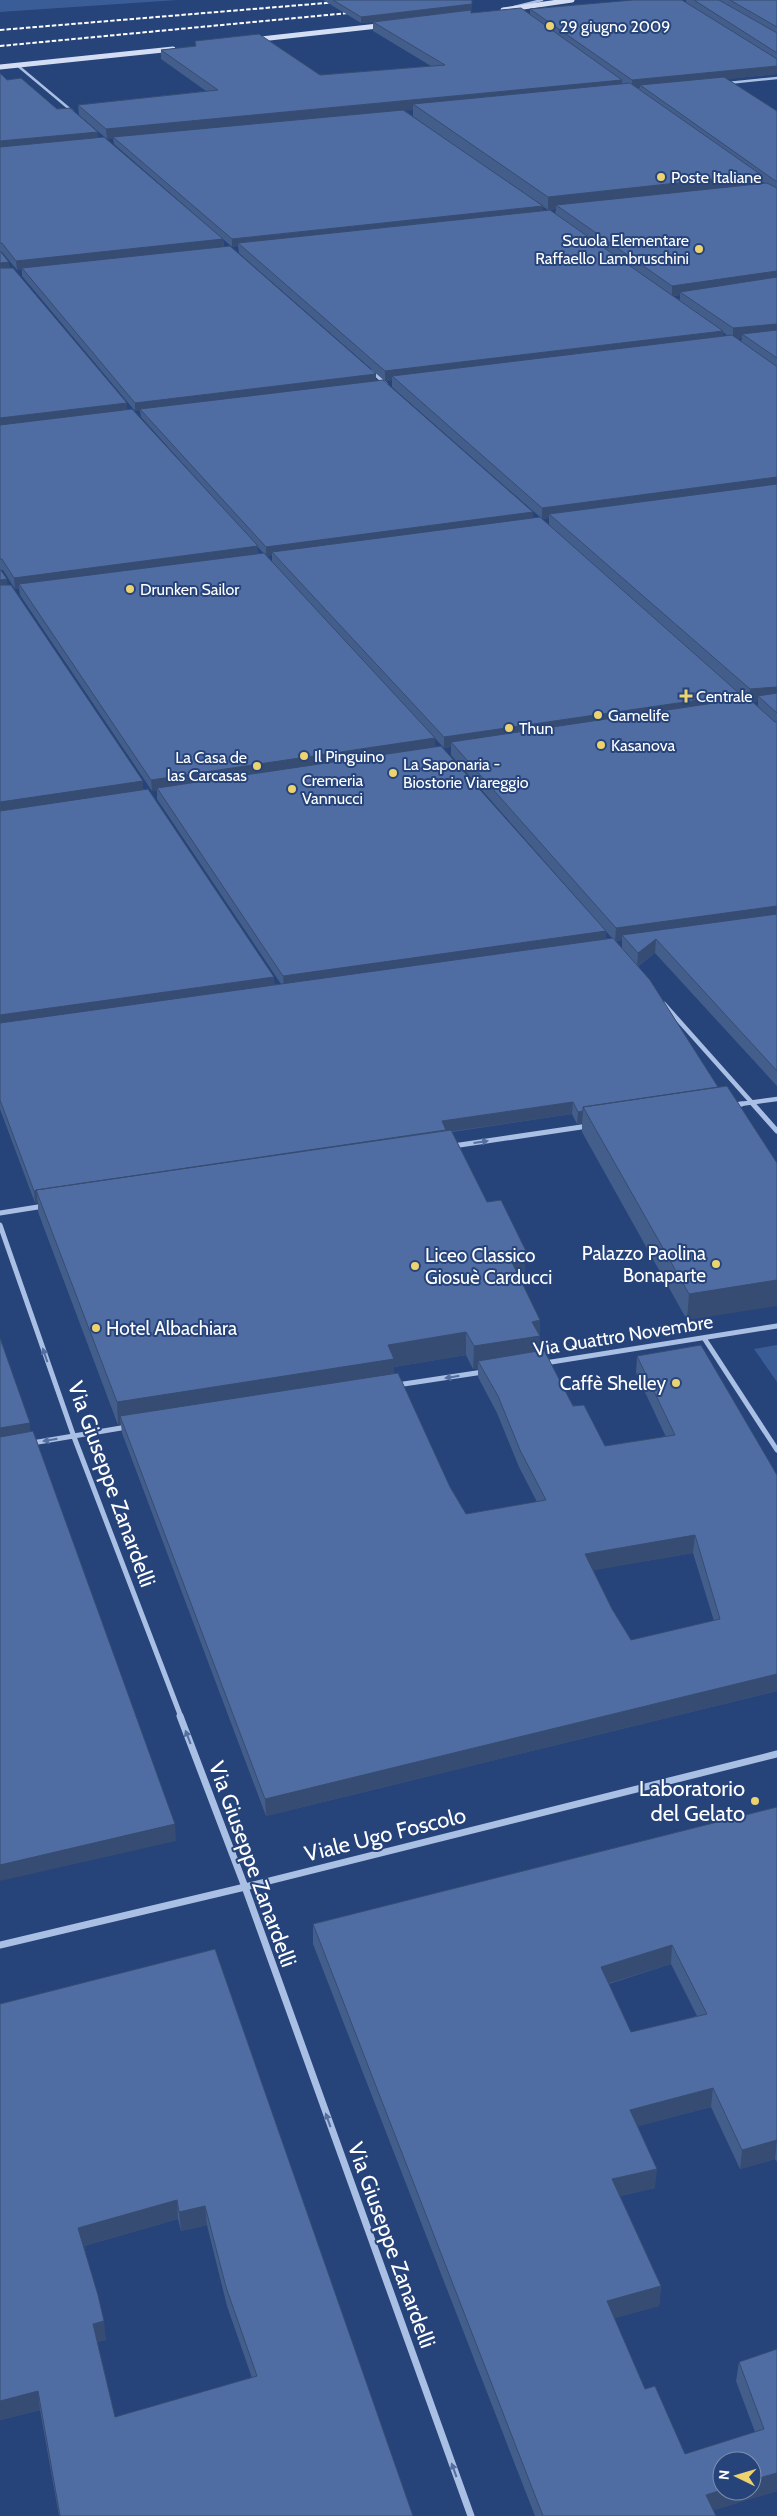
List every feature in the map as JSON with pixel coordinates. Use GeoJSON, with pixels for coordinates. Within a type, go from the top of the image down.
{"type":"FeatureCollection","features":[{"type":"Feature","properties":{"kind":"street"},"geometry":{"type":"LineString","coordinates":[[498,11],[542,0]]}},
{"type":"Feature","properties":{"kind":"street"},"geometry":{"type":"LineString","coordinates":[[506,10],[516,11],[572,0]]}},
{"type":"Feature","properties":{"kind":"street"},"geometry":{"type":"LineString","coordinates":[[242,41],[389,24]]}},
{"type":"Feature","properties":{"kind":"street"},"geometry":{"type":"LineString","coordinates":[[0,67],[183,48]]}},
{"type":"Feature","properties":{"kind":"street"},"geometry":{"type":"LineString","coordinates":[[17,65],[74,113]]}},
{"type":"Feature","properties":{"kind":"street"},"geometry":{"type":"LineString","coordinates":[[728,83],[777,78]]}},
{"type":"Feature","properties":{"kind":"street"},"geometry":{"type":"LineString","coordinates":[[366,367],[393,390]]}},
{"type":"Feature","properties":{"kind":"street"},"geometry":{"type":"LineString","coordinates":[[379,384],[393,383]]}},
{"type":"Feature","properties":{"kind":"street"},"geometry":{"type":"LineString","coordinates":[[659,998],[777,1131]]}},
{"type":"Feature","properties":{"kind":"street"},"geometry":{"type":"LineString","coordinates":[[729,1106],[777,1099]]}},
{"type":"Feature","properties":{"kind":"street"},"geometry":{"type":"LineString","coordinates":[[449,1147],[597,1125]]}},
{"type":"Feature","properties":{"kind":"street"},"geometry":{"type":"LineString","coordinates":[[0,1213],[48,1206]]}},
{"type":"Feature","properties":{"kind":"street","name":"Via Giuseppe Zanardelli"},"geometry":{"type":"LineString","coordinates":[[0,1225],[74,1437],[245,1887],[471,2516]]}},
{"type":"Feature","properties":{"kind":"street","name":"Via Quattro Novembre"},"geometry":{"type":"LineString","coordinates":[[540,1363],[777,1326]]}},
{"type":"Feature","properties":{"kind":"street"},"geometry":{"type":"LineString","coordinates":[[704,1338],[777,1450]]}},
{"type":"Feature","properties":{"kind":"street"},"geometry":{"type":"LineString","coordinates":[[387,1387],[492,1371]]}},
{"type":"Feature","properties":{"kind":"street"},"geometry":{"type":"LineString","coordinates":[[23,1444],[132,1426]]}},
{"type":"Feature","properties":{"kind":"street","name":"Viale Ugo Foscolo"},"geometry":{"type":"LineString","coordinates":[[0,1945],[245,1887],[777,1754]]}},
{"type":"Feature","properties":{"kind":"shaded area"},"geometry":{"type":"Polygon","coordinates":[[[0,0],[178,0],[0,12],[0,0]]]}},
{"type":"Feature","properties":{"kind":"shaded area"},"geometry":{"type":"Polygon","coordinates":[[[777,1345],[777,1382],[754,1349],[777,1345]]]}},
{"type":"Feature","properties":{"kind":"building"},"geometry":{"type":"Polygon","coordinates":[[[333,0],[472,0],[472,4],[361,17],[333,0]]]}},
{"type":"Feature","properties":{"kind":"building"},"geometry":{"type":"Polygon","coordinates":[[[633,0],[682,0],[777,59],[777,66],[632,80],[530,9],[633,0]]]}},
{"type":"Feature","properties":{"kind":"building"},"geometry":{"type":"Polygon","coordinates":[[[694,0],[719,0],[777,33],[777,53],[694,0]]]}},
{"type":"Feature","properties":{"kind":"building"},"geometry":{"type":"Polygon","coordinates":[[[730,0],[777,0],[777,27],[730,0]]]}},
{"type":"Feature","properties":{"kind":"building"},"geometry":{"type":"Polygon","coordinates":[[[521,8],[622,80],[106,129],[78,105],[218,90],[161,50],[196,46],[195,41],[259,34],[320,75],[445,65],[373,22],[471,10],[471,13],[521,8]]]}},
{"type":"Feature","properties":{"kind":"building"},"geometry":{"type":"Polygon","coordinates":[[[0,73],[7,80],[21,78],[57,109],[70,108],[98,132],[0,141],[0,73]]]}},
{"type":"Feature","properties":{"kind":"building"},"geometry":{"type":"Polygon","coordinates":[[[724,77],[777,111],[777,182],[640,85],[724,77]]]}},
{"type":"Feature","properties":{"kind":"building"},"geometry":{"type":"Polygon","coordinates":[[[630,83],[760,174],[548,197],[413,104],[630,83]]]}},
{"type":"Feature","properties":{"kind":"building"},"geometry":{"type":"Polygon","coordinates":[[[403,110],[543,206],[232,239],[113,137],[403,110]]]}},
{"type":"Feature","properties":{"kind":"building"},"geometry":{"type":"Polygon","coordinates":[[[104,137],[223,239],[16,261],[0,243],[0,147],[104,137]]]}},
{"type":"Feature","properties":{"kind":"building","name":"Scuola Elementare Raffaello Lambruschini"},"geometry":{"type":"Polygon","coordinates":[[[767,183],[777,188],[777,271],[672,286],[556,205],[767,183]]]}},
{"type":"Feature","properties":{"kind":"building"},"geometry":{"type":"Polygon","coordinates":[[[550,210],[723,331],[385,371],[238,243],[550,210]]]}},
{"type":"Feature","properties":{"kind":"building"},"geometry":{"type":"Polygon","coordinates":[[[230,246],[376,374],[135,403],[22,268],[230,246]]]}},
{"type":"Feature","properties":{"kind":"building"},"geometry":{"type":"Polygon","coordinates":[[[0,251],[9,262],[0,263],[0,251]]]}},
{"type":"Feature","properties":{"kind":"building"},"geometry":{"type":"Polygon","coordinates":[[[0,268],[13,268],[127,403],[0,418],[0,268]]]}},
{"type":"Feature","properties":{"kind":"building"},"geometry":{"type":"Polygon","coordinates":[[[777,277],[777,324],[733,328],[680,292],[777,277]]]}},
{"type":"Feature","properties":{"kind":"building"},"geometry":{"type":"Polygon","coordinates":[[[777,330],[777,358],[742,334],[777,330]]]}},
{"type":"Feature","properties":{"kind":"building"},"geometry":{"type":"Polygon","coordinates":[[[732,335],[777,366],[777,477],[542,508],[392,376],[732,335]]]}},
{"type":"Feature","properties":{"kind":"building"},"geometry":{"type":"Polygon","coordinates":[[[383,380],[533,512],[266,547],[140,409],[383,380]]]}},
{"type":"Feature","properties":{"kind":"building"},"geometry":{"type":"Polygon","coordinates":[[[132,409],[258,546],[14,578],[2,559],[0,559],[0,425],[132,409]]]}},
{"type":"Feature","properties":{"kind":"building"},"geometry":{"type":"Polygon","coordinates":[[[777,484],[777,687],[750,689],[549,514],[777,484]]]}},
{"type":"Feature","properties":{"kind":"building"},"geometry":{"type":"Polygon","coordinates":[[[540,517],[740,694],[444,737],[272,552],[540,517]]]}},
{"type":"Feature","properties":{"kind":"building"},"geometry":{"type":"Polygon","coordinates":[[[264,553],[435,738],[151,780],[19,584],[264,553]]]}},
{"type":"Feature","properties":{"kind":"building"},"geometry":{"type":"Polygon","coordinates":[[[0,569],[7,579],[0,580],[0,569]]]}},
{"type":"Feature","properties":{"kind":"building"},"geometry":{"type":"Polygon","coordinates":[[[0,585],[11,585],[143,781],[0,802],[0,585]]]}},
{"type":"Feature","properties":{"kind":"building"},"geometry":{"type":"Polygon","coordinates":[[[777,693],[777,713],[758,696],[777,693]]]}},
{"type":"Feature","properties":{"kind":"building"},"geometry":{"type":"Polygon","coordinates":[[[748,698],[777,722],[777,906],[616,928],[451,742],[748,698]]]}},
{"type":"Feature","properties":{"kind":"building"},"geometry":{"type":"Polygon","coordinates":[[[441,746],[606,931],[283,976],[157,788],[441,746]]]}},
{"type":"Feature","properties":{"kind":"building"},"geometry":{"type":"Polygon","coordinates":[[[148,789],[274,977],[0,1015],[0,811],[148,789]]]}},
{"type":"Feature","properties":{"kind":"building"},"geometry":{"type":"Polygon","coordinates":[[[777,914],[777,1071],[656,939],[638,953],[622,935],[777,914]]]}},
{"type":"Feature","properties":{"kind":"building"},"geometry":{"type":"Polygon","coordinates":[[[613,938],[650,980],[718,1087],[583,1107],[583,1111],[578,1112],[573,1102],[442,1121],[446,1130],[34,1191],[0,1100],[0,1023],[613,938]]]}},
{"type":"Feature","properties":{"kind":"building","name":"Palazzo Paolina Bonaparte"},"geometry":{"type":"Polygon","coordinates":[[[727,1086],[777,1163],[777,1280],[689,1294],[583,1107],[727,1086]]]}},
{"type":"Feature","properties":{"kind":"building"},"geometry":{"type":"Polygon","coordinates":[[[451,1130],[487,1202],[501,1200],[526,1251],[508,1254],[540,1320],[532,1322],[540,1336],[474,1346],[466,1332],[388,1345],[394,1359],[117,1402],[36,1190],[451,1130]]]}},
{"type":"Feature","properties":{"kind":"building"},"geometry":{"type":"Polygon","coordinates":[[[0,1338],[30,1423],[0,1428],[0,1338]]]}},
{"type":"Feature","properties":{"kind":"building"},"geometry":{"type":"Polygon","coordinates":[[[701,1345],[777,1475],[777,1674],[265,1799],[120,1416],[398,1373],[450,1487],[466,1514],[546,1500],[520,1450],[498,1396],[478,1361],[544,1350],[573,1406],[584,1405],[605,1446],[675,1435],[637,1356],[701,1345]],[[695,1535],[585,1554],[612,1609],[631,1640],[720,1619],[695,1535]]]}},
{"type":"Feature","properties":{"kind":"building"},"geometry":{"type":"Polygon","coordinates":[[[33,1431],[175,1824],[0,1865],[0,1437],[33,1431]]]}},
{"type":"Feature","properties":{"kind":"building"},"geometry":{"type":"Polygon","coordinates":[[[777,1807],[777,2140],[742,2150],[713,2088],[630,2110],[657,2169],[612,2179],[661,2286],[607,2301],[645,2389],[655,2386],[685,2454],[764,2429],[739,2362],[777,2349],[777,2473],[762,2477],[762,2451],[712,2451],[712,2493],[706,2495],[716,2516],[543,2516],[313,1924],[777,1807]],[[672,1945],[601,1967],[631,2032],[707,2014],[672,1945]]]}},
{"type":"Feature","properties":{"kind":"building"},"geometry":{"type":"Polygon","coordinates":[[[215,1949],[413,2516],[60,2516],[38,2391],[0,2401],[0,2004],[215,1949]],[[177,2200],[78,2228],[104,2321],[93,2324],[115,2417],[257,2376],[226,2287],[205,2206],[179,2212],[177,2200]]]}},
{"type":"Feature","properties":{"kind":"railway"},"geometry":{"type":"LineString","coordinates":[[0,30],[362,0]]}},
{"type":"Feature","properties":{"kind":"railway"},"geometry":{"type":"LineString","coordinates":[[0,46],[359,12]]}},
{"type":"Feature","properties":{"kind":"place","name":"29 giugno 2009"},"geometry":{"type":"Point","coordinates":[550,26]}},
{"type":"Feature","properties":{"kind":"place","name":"Poste Italiane"},"geometry":{"type":"Point","coordinates":[661,177]}},
{"type":"Feature","properties":{"kind":"place","name":"Scuola Elementare Raffaello Lambruschini"},"geometry":{"type":"Point","coordinates":[699,249]}},
{"type":"Feature","properties":{"kind":"place","name":"Drunken Sailor"},"geometry":{"type":"Point","coordinates":[130,589]}},
{"type":"Feature","properties":{"kind":"place","name":"Centrale"},"geometry":{"type":"Point","coordinates":[686,696]}},
{"type":"Feature","properties":{"kind":"place","name":"Gamelife"},"geometry":{"type":"Point","coordinates":[598,715]}},
{"type":"Feature","properties":{"kind":"place","name":"Thun"},"geometry":{"type":"Point","coordinates":[509,728]}},
{"type":"Feature","properties":{"kind":"place","name":"Kasanova"},"geometry":{"type":"Point","coordinates":[601,745]}},
{"type":"Feature","properties":{"kind":"place","name":"Il Pinguino"},"geometry":{"type":"Point","coordinates":[304,756]}},
{"type":"Feature","properties":{"kind":"place","name":"La Casa de las Carcasas"},"geometry":{"type":"Point","coordinates":[257,766]}},
{"type":"Feature","properties":{"kind":"place","name":"La Saponaria - Biostorie Viareggio"},"geometry":{"type":"Point","coordinates":[393,773]}},
{"type":"Feature","properties":{"kind":"place","name":"Cremeria Vannucci"},"geometry":{"type":"Point","coordinates":[292,789]}},
{"type":"Feature","properties":{"kind":"place","name":"Palazzo Paolina Bonaparte"},"geometry":{"type":"Point","coordinates":[716,1264]}},
{"type":"Feature","properties":{"kind":"place","name":"Liceo Classico Giosuè Carducci"},"geometry":{"type":"Point","coordinates":[415,1266]}},
{"type":"Feature","properties":{"kind":"place","name":"Hotel Albachiara"},"geometry":{"type":"Point","coordinates":[96,1328]}},
{"type":"Feature","properties":{"kind":"place","name":"Caffè Shelley"},"geometry":{"type":"Point","coordinates":[676,1383]}},
{"type":"Feature","properties":{"kind":"place","name":"Laboratorio del Gelato"},"geometry":{"type":"Point","coordinates":[755,1801]}}]}
